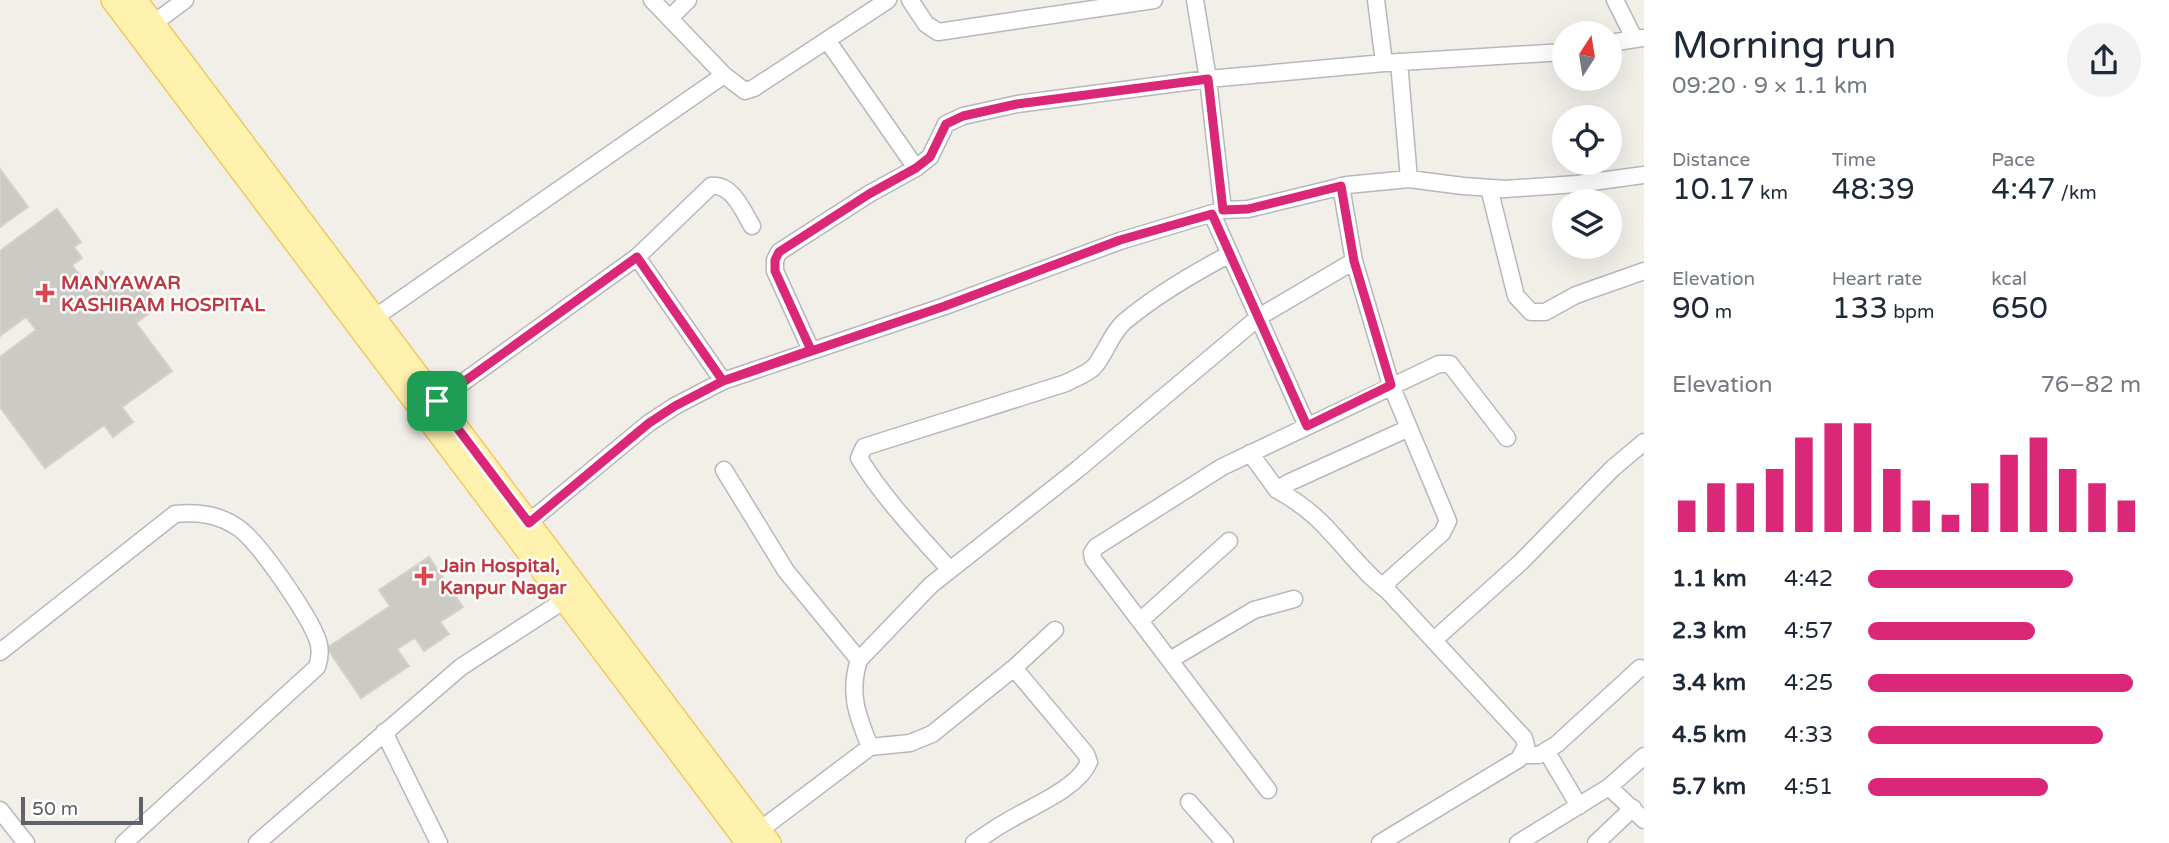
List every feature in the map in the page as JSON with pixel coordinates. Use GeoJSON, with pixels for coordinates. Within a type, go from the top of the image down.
{"type":"FeatureCollection","features":[{"type":"Feature","properties":{"kind":"main road"},"geometry":{"type":"LineString","coordinates":[[112,0],[522,528],[759,839]]}},
{"type":"Feature","properties":{"kind":"main road"},"geometry":{"type":"LineString","coordinates":[[136,0],[437,401],[522,528]]}},
{"type":"Feature","properties":{"kind":"street"},"geometry":{"type":"LineString","coordinates":[[153,23],[185,0]]}},
{"type":"Feature","properties":{"kind":"street"},"geometry":{"type":"LineString","coordinates":[[652,0],[724,75],[744,91],[754,89],[888,0]]}},
{"type":"Feature","properties":{"kind":"street"},"geometry":{"type":"LineString","coordinates":[[670,18],[688,0]]}},
{"type":"Feature","properties":{"kind":"street"},"geometry":{"type":"LineString","coordinates":[[910,0],[926,24],[938,32],[1154,0]]}},
{"type":"Feature","properties":{"kind":"street"},"geometry":{"type":"LineString","coordinates":[[1195,0],[1208,79],[1217,212],[1230,254],[1307,426]]}},
{"type":"Feature","properties":{"kind":"street"},"geometry":{"type":"LineString","coordinates":[[1376,0],[1392,63],[1409,179]]}},
{"type":"Feature","properties":{"kind":"street"},"geometry":{"type":"LineString","coordinates":[[1615,0],[1639,38]]}},
{"type":"Feature","properties":{"kind":"street"},"geometry":{"type":"LineString","coordinates":[[827,40],[916,168]]}},
{"type":"Feature","properties":{"kind":"street"},"geometry":{"type":"LineString","coordinates":[[811,350],[775,271],[775,260],[779,252],[869,194],[916,168],[930,157],[946,124],[963,116],[1017,104],[1208,79],[1552,53]]}},
{"type":"Feature","properties":{"kind":"street"},"geometry":{"type":"LineString","coordinates":[[374,318],[724,75]]}},
{"type":"Feature","properties":{"kind":"street"},"geometry":{"type":"LineString","coordinates":[[522,528],[649,423],[723,381],[945,306],[1120,240],[1217,212],[1248,209],[1341,186],[1409,179],[1489,188],[1577,184],[1644,175]]}},
{"type":"Feature","properties":{"kind":"street"},"geometry":{"type":"LineString","coordinates":[[437,401],[637,257],[711,186],[719,185],[729,190],[752,226]]}},
{"type":"Feature","properties":{"kind":"street"},"geometry":{"type":"LineString","coordinates":[[1341,186],[1354,261],[1391,385],[1448,521],[1442,533],[1388,581],[1387,590]]}},
{"type":"Feature","properties":{"kind":"street"},"geometry":{"type":"LineString","coordinates":[[1489,188],[1516,296],[1531,312],[1545,312],[1576,295],[1644,271]]}},
{"type":"Feature","properties":{"kind":"street"},"geometry":{"type":"LineString","coordinates":[[950,570],[899,512],[864,466],[859,458],[864,447],[1066,383],[1091,370],[1124,323],[1195,273],[1230,254]]}},
{"type":"Feature","properties":{"kind":"street"},"geometry":{"type":"LineString","coordinates":[[637,257],[723,381]]}},
{"type":"Feature","properties":{"kind":"street"},"geometry":{"type":"LineString","coordinates":[[870,747],[854,708],[859,660],[932,585],[1078,469],[1259,317],[1354,261]]}},
{"type":"Feature","properties":{"kind":"street"},"geometry":{"type":"LineString","coordinates":[[1268,790],[1093,559],[1092,553],[1096,547],[1222,467],[1439,364],[1450,364],[1507,438]]}},
{"type":"Feature","properties":{"kind":"street"},"geometry":{"type":"LineString","coordinates":[[1277,490],[1288,482],[1409,428]]}},
{"type":"Feature","properties":{"kind":"street"},"geometry":{"type":"LineString","coordinates":[[1433,640],[1521,562],[1613,468],[1644,442]]}},
{"type":"Feature","properties":{"kind":"street"},"geometry":{"type":"LineString","coordinates":[[1250,453],[1277,490],[1299,502],[1331,532],[1365,572],[1387,590],[1524,738],[1526,746],[1519,759],[1380,843]]}},
{"type":"Feature","properties":{"kind":"street"},"geometry":{"type":"LineString","coordinates":[[724,470],[786,571],[859,660]]}},
{"type":"Feature","properties":{"kind":"street"},"geometry":{"type":"LineString","coordinates":[[0,652],[175,514],[193,512],[221,517],[241,528],[283,580],[317,640],[320,657],[317,667],[124,843]]}},
{"type":"Feature","properties":{"kind":"street"},"geometry":{"type":"LineString","coordinates":[[1140,621],[1229,541]]}},
{"type":"Feature","properties":{"kind":"street"},"geometry":{"type":"LineString","coordinates":[[257,843],[461,667],[571,595]]}},
{"type":"Feature","properties":{"kind":"street"},"geometry":{"type":"LineString","coordinates":[[1170,660],[1254,610],[1294,598]]}},
{"type":"Feature","properties":{"kind":"street"},"geometry":{"type":"LineString","coordinates":[[759,839],[870,747],[911,743],[932,734],[1014,668],[1055,630]]}},
{"type":"Feature","properties":{"kind":"street"},"geometry":{"type":"LineString","coordinates":[[974,843],[1007,821],[1049,799],[1086,770],[1089,762],[1086,754],[1014,668]]}},
{"type":"Feature","properties":{"kind":"street"},"geometry":{"type":"LineString","coordinates":[[1523,755],[1546,752],[1640,668]]}},
{"type":"Feature","properties":{"kind":"street"},"geometry":{"type":"LineString","coordinates":[[384,732],[439,843]]}},
{"type":"Feature","properties":{"kind":"street"},"geometry":{"type":"LineString","coordinates":[[1546,752],[1579,806]]}},
{"type":"Feature","properties":{"kind":"street"},"geometry":{"type":"LineString","coordinates":[[1518,843],[1609,787],[1644,756]]}},
{"type":"Feature","properties":{"kind":"street"},"geometry":{"type":"LineString","coordinates":[[1596,843],[1639,814],[1609,787]]}},
{"type":"Feature","properties":{"kind":"street"},"geometry":{"type":"LineString","coordinates":[[1189,802],[1225,843]]}},
{"type":"Feature","properties":{"kind":"street"},"geometry":{"type":"LineString","coordinates":[[0,810],[26,843]]}},
{"type":"Feature","properties":{"kind":"building"},"geometry":{"type":"Polygon","coordinates":[[[0,169],[28,207],[0,227],[0,169]]]}},
{"type":"Feature","properties":{"kind":"building"},"geometry":{"type":"Polygon","coordinates":[[[57,209],[81,242],[74,247],[82,258],[72,265],[85,283],[102,271],[119,294],[139,279],[159,306],[136,323],[172,371],[122,407],[133,422],[113,437],[104,425],[45,468],[0,407],[0,357],[36,330],[26,317],[0,336],[0,251],[57,209]]]}},
{"type":"Feature","properties":{"kind":"building"},"geometry":{"type":"Polygon","coordinates":[[[429,557],[463,607],[440,622],[449,634],[424,651],[415,638],[397,649],[409,666],[361,698],[327,648],[390,606],[379,590],[429,557]]]}},
{"type":"Feature","properties":{"kind":"place","name":"MANYAWAR KASHIRAM HOSPITAL"},"geometry":{"type":"Point","coordinates":[45,293]}},
{"type":"Feature","properties":{"kind":"place","name":"Jain Hospital, Kanpur Nagar"},"geometry":{"type":"Point","coordinates":[424,576]}},
{"type":"Feature","properties":{"kind":"route"},"geometry":{"type":"LineString","coordinates":[[437,401],[529,523],[649,423],[723,381],[945,306],[1120,240],[1212,214],[1307,426],[1391,385],[1354,261],[1341,186],[1248,209],[1223,210],[1208,79],[1017,104],[963,116],[946,124],[930,157],[916,168],[869,194],[779,252],[775,260],[775,271],[811,350],[723,381],[637,257],[437,401]]}}]}
